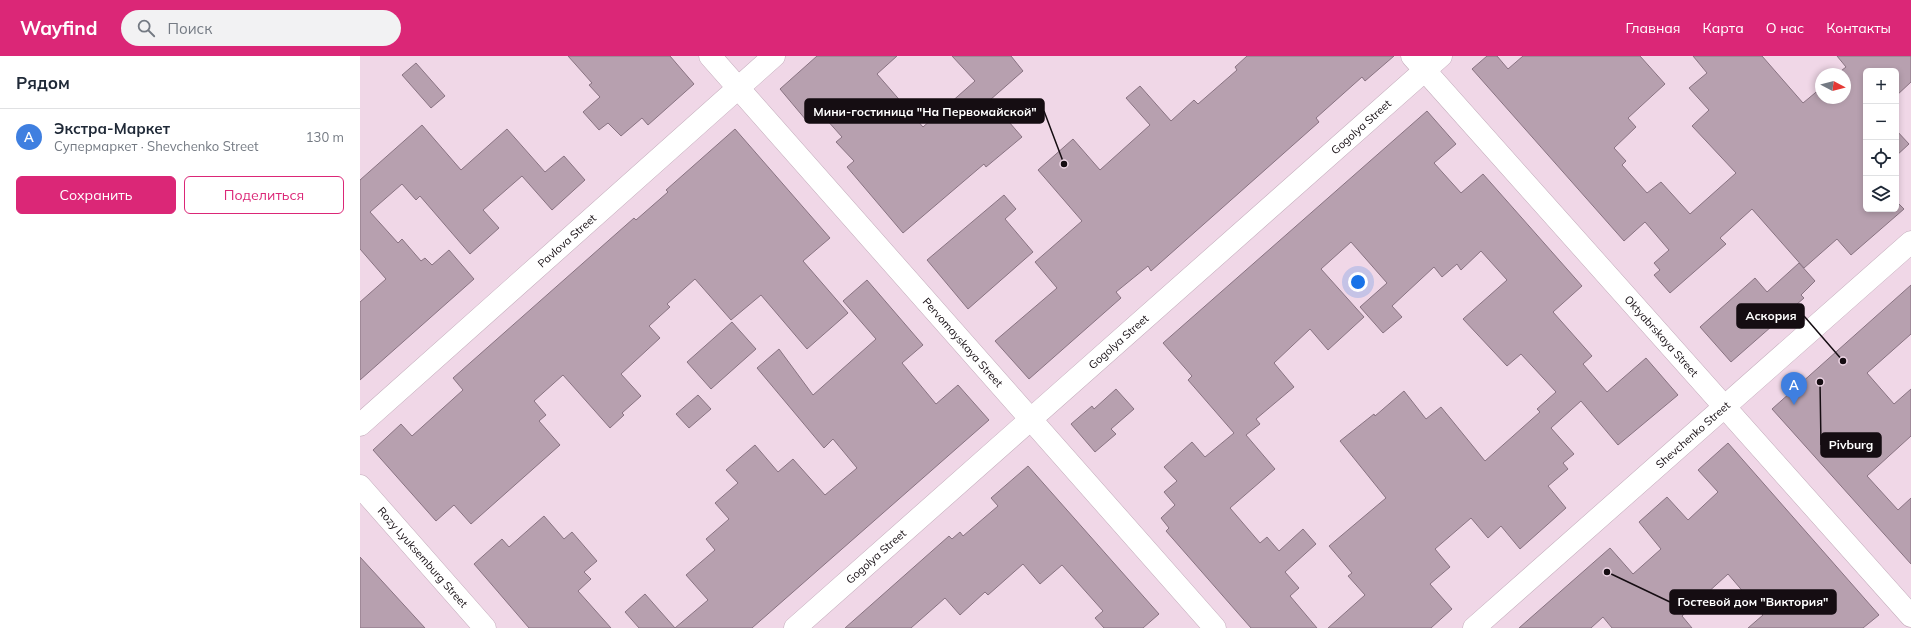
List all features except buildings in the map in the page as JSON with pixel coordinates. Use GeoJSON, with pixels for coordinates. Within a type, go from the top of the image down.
{"type":"FeatureCollection","features":[{"type":"Feature","properties":{"kind":"street","name":"Pervomayskaya Street"},"geometry":{"type":"LineString","coordinates":[[710,56],[1215,628]]}},
{"type":"Feature","properties":{"kind":"street","name":"Pavlova Street"},"geometry":{"type":"LineString","coordinates":[[360,425],[774,56]]}},
{"type":"Feature","properties":{"kind":"street","name":"Gogolya Street"},"geometry":{"type":"LineString","coordinates":[[795,628],[1031,420],[1419,63],[1441,56]]}},
{"type":"Feature","properties":{"kind":"street","name":"Oktyabrskaya Street"},"geometry":{"type":"LineString","coordinates":[[1419,63],[1911,616]]}},
{"type":"Feature","properties":{"kind":"street","name":"Shevchenko Street"},"geometry":{"type":"LineString","coordinates":[[1474,628],[1911,242]]}},
{"type":"Feature","properties":{"kind":"street","name":"Rozy Lyuksemburg Street"},"geometry":{"type":"LineString","coordinates":[[360,486],[485,628]]}},
{"type":"Feature","properties":{"kind":"place","name":"Мини-гостиница \"На Первомайской\""},"geometry":{"type":"Point","coordinates":[1064,164]}},
{"type":"Feature","properties":{"kind":"place","name":"Аскория"},"geometry":{"type":"Point","coordinates":[1843,361]}},
{"type":"Feature","properties":{"kind":"place","name":"Pivburg"},"geometry":{"type":"Point","coordinates":[1820,382]}},
{"type":"Feature","properties":{"kind":"place","name":"Экстра-Маркет"},"geometry":{"type":"Point","coordinates":[1794,405]}},
{"type":"Feature","properties":{"kind":"place","name":"Гостевой дом \"Виктория\""},"geometry":{"type":"Point","coordinates":[1607,572]}}]}
